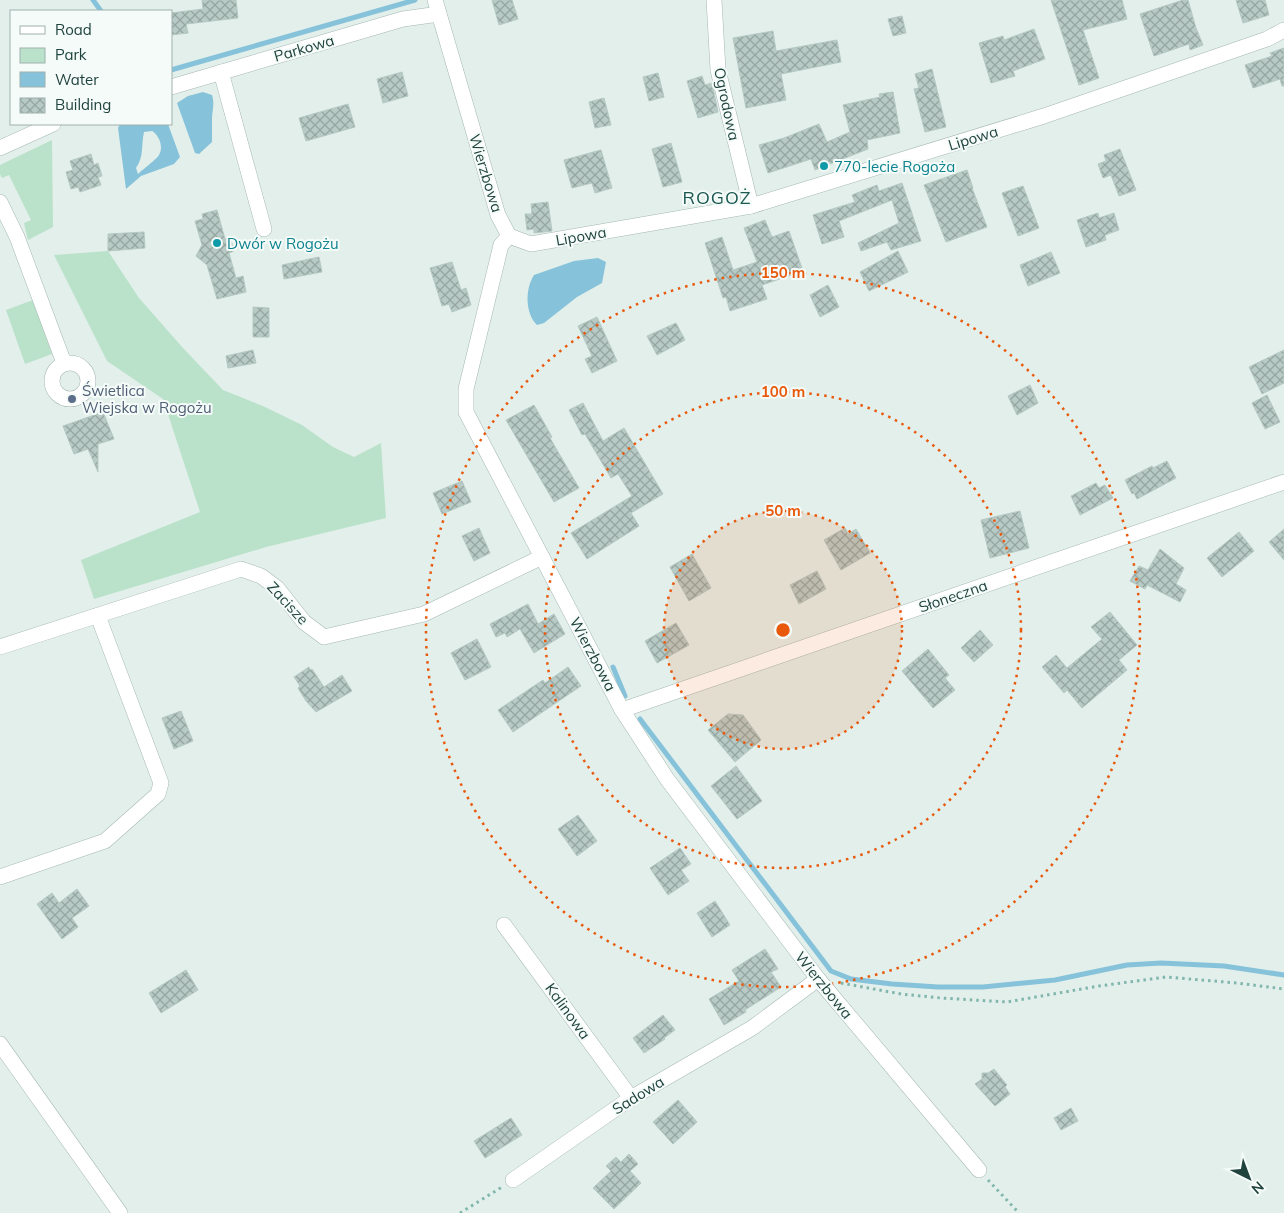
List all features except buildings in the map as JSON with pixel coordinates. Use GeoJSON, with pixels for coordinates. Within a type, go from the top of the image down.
{"type":"FeatureCollection","features":[{"type":"Feature","properties":{"kind":"street","name":"Ogrodowa"},"geometry":{"type":"LineString","coordinates":[[714,0],[718,70],[750,206]]}},
{"type":"Feature","properties":{"kind":"street","name":"Parkowa"},"geometry":{"type":"LineString","coordinates":[[172,87],[403,19],[437,7]]}},
{"type":"Feature","properties":{"kind":"street","name":"Wierzbowa"},"geometry":{"type":"LineString","coordinates":[[437,7],[498,215],[509,236],[501,245],[466,389],[466,412],[622,710],[667,779],[818,979],[979,1170]]}},
{"type":"Feature","properties":{"kind":"street","name":"Lipowa"},"geometry":{"type":"LineString","coordinates":[[509,236],[531,244],[750,206],[1044,116],[1267,39],[1284,30]]}},
{"type":"Feature","properties":{"kind":"street"},"geometry":{"type":"LineString","coordinates":[[221,72],[264,229]]}},
{"type":"Feature","properties":{"kind":"street"},"geometry":{"type":"LineString","coordinates":[[0,148],[52,125]]}},
{"type":"Feature","properties":{"kind":"street"},"geometry":{"type":"LineString","coordinates":[[0,202],[17,237],[64,363]]}},
{"type":"Feature","properties":{"kind":"street","name":"Słoneczna"},"geometry":{"type":"LineString","coordinates":[[622,710],[1284,482]]}},
{"type":"Feature","properties":{"kind":"street","name":"Zacisze"},"geometry":{"type":"LineString","coordinates":[[0,647],[241,569],[261,576],[277,588],[304,622],[324,637],[424,614],[542,557]]}},
{"type":"Feature","properties":{"kind":"street"},"geometry":{"type":"LineString","coordinates":[[0,877],[105,840],[158,794],[161,783],[98,616]]}},
{"type":"Feature","properties":{"kind":"street","name":"Kalinowa"},"geometry":{"type":"LineString","coordinates":[[504,924],[631,1098]]}},
{"type":"Feature","properties":{"kind":"street","name":"Sadowa"},"geometry":{"type":"LineString","coordinates":[[513,1180],[631,1098],[752,1028],[818,979]]}},
{"type":"Feature","properties":{"kind":"street"},"geometry":{"type":"LineString","coordinates":[[0,1044],[120,1213]]}},
{"type":"Feature","properties":{"kind":"path"},"geometry":{"type":"LineString","coordinates":[[818,979],[900,994],[1007,1002],[1099,986],[1166,977],[1284,989]]}},
{"type":"Feature","properties":{"kind":"path"},"geometry":{"type":"LineString","coordinates":[[979,1170],[1019,1213]]}},
{"type":"Feature","properties":{"kind":"path"},"geometry":{"type":"LineString","coordinates":[[460,1213],[513,1180]]}},
{"type":"Feature","properties":{"kind":"green space"},"geometry":{"type":"Polygon","coordinates":[[[52,140],[53,227],[28,240],[24,223],[31,220],[9,175],[2,178],[0,165],[52,140]]]}},
{"type":"Feature","properties":{"kind":"green space"},"geometry":{"type":"Polygon","coordinates":[[[108,251],[139,298],[223,390],[302,425],[333,447],[354,457],[381,443],[386,518],[266,547],[94,599],[81,560],[200,512],[163,399],[107,361],[54,255],[108,251]]]}},
{"type":"Feature","properties":{"kind":"green space"},"geometry":{"type":"Polygon","coordinates":[[[33,300],[52,354],[25,364],[6,310],[33,300]]]}},
{"type":"Feature","properties":{"kind":"water"},"geometry":{"type":"Polygon","coordinates":[[[203,92],[212,95],[213,98],[212,142],[199,154],[195,153],[177,103],[188,96],[203,92]]]}},
{"type":"Feature","properties":{"kind":"water"},"geometry":{"type":"Polygon","coordinates":[[[120,125],[168,125],[180,157],[174,164],[141,176],[126,189],[118,128],[120,125]],[[152,131],[144,132],[139,164],[136,168],[138,174],[159,155],[161,148],[159,138],[152,131]]]}},
{"type":"Feature","properties":{"kind":"water"},"geometry":{"type":"Polygon","coordinates":[[[598,258],[606,262],[602,283],[577,297],[544,323],[537,325],[528,308],[529,287],[534,275],[574,261],[598,258]]]}},
{"type":"Feature","properties":{"kind":"waterway"},"geometry":{"type":"LineString","coordinates":[[93,0],[100,10]]}},
{"type":"Feature","properties":{"kind":"waterway"},"geometry":{"type":"LineString","coordinates":[[172,70],[415,0]]}},
{"type":"Feature","properties":{"kind":"waterway"},"geometry":{"type":"LineString","coordinates":[[613,667],[625,696]]}},
{"type":"Feature","properties":{"kind":"waterway"},"geometry":{"type":"LineString","coordinates":[[640,719],[831,971],[851,979],[938,987],[983,987],[1055,980],[1127,965],[1161,963],[1224,966],[1284,975]]}},
{"type":"Feature","properties":{"kind":"place","name":"770-lecie Rogoża"},"geometry":{"type":"Point","coordinates":[824,166]}},
{"type":"Feature","properties":{"kind":"place","name":"Dwór w Rogożu"},"geometry":{"type":"Point","coordinates":[217,243]}},
{"type":"Feature","properties":{"kind":"place","name":"Świetlica Wiejska w Rogożu"},"geometry":{"type":"Point","coordinates":[72,399]}},
{"type":"Feature","properties":{"kind":"district","name":"ROGOŻ"},"geometry":{"type":"Point","coordinates":[717,197]}}]}
